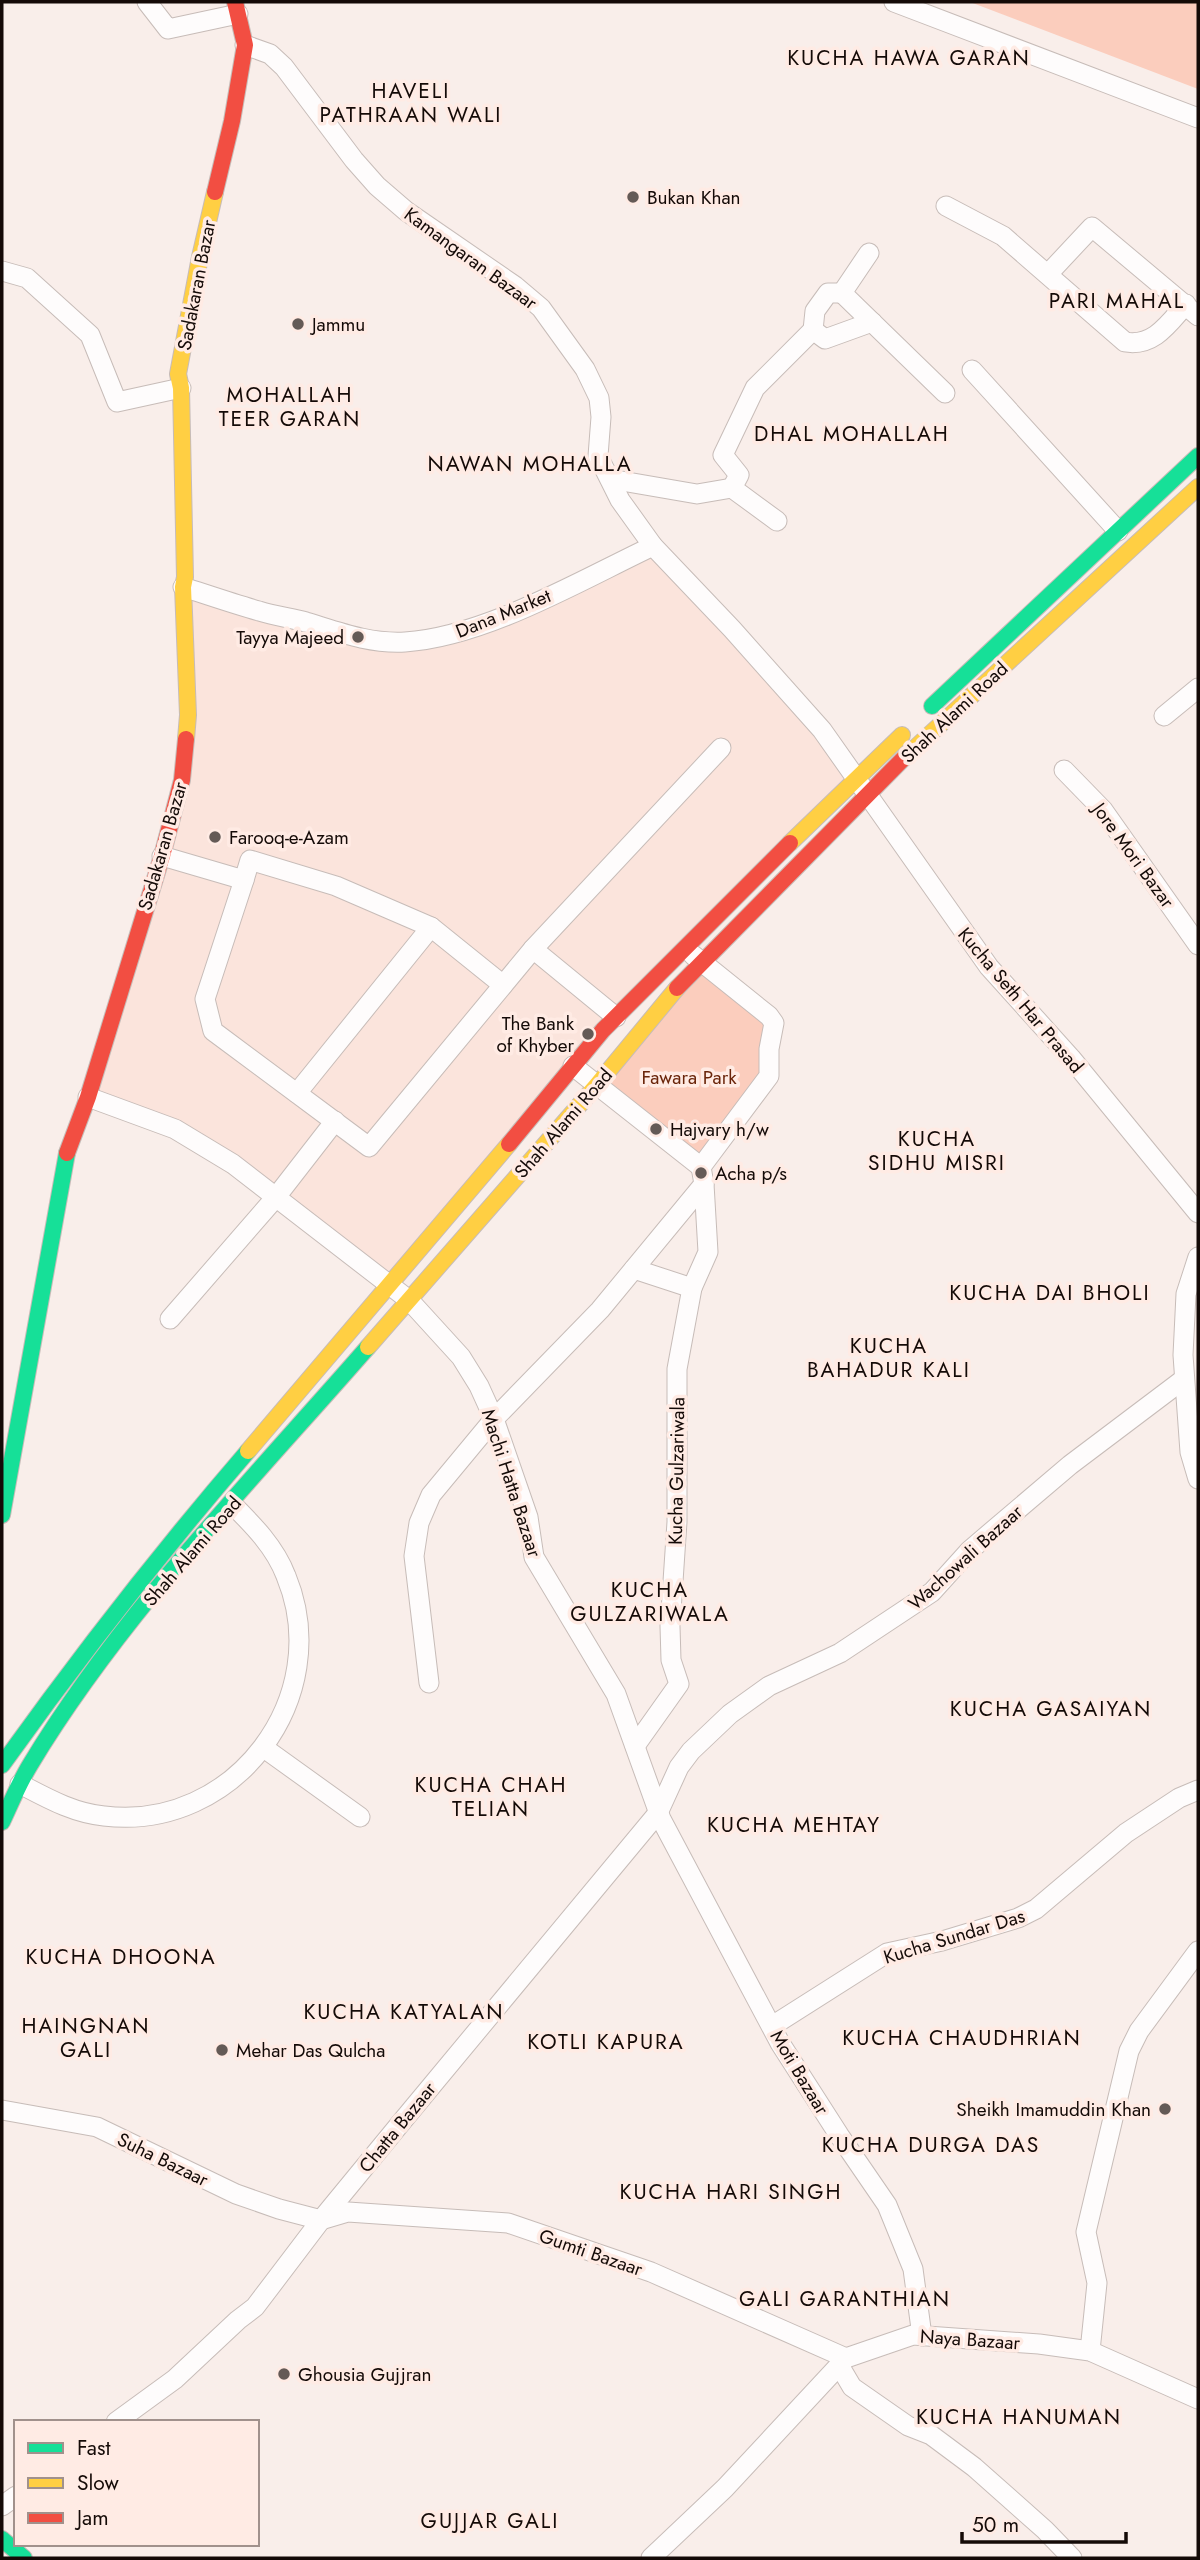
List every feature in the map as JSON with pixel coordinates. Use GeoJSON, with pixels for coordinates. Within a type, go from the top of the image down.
{"type":"FeatureCollection","features":[{"type":"Feature","properties":{"kind":"street"},"geometry":{"type":"LineString","coordinates":[[147,2],[168,29],[236,8]]}},
{"type":"Feature","properties":{"kind":"street"},"geometry":{"type":"LineString","coordinates":[[894,2],[1198,118]]}},
{"type":"Feature","properties":{"kind":"street","name":"Sadakaran Bazar"},"geometry":{"type":"LineString","coordinates":[[2,1515],[67,1150],[88,1097],[162,856],[182,780],[188,715],[183,587],[181,388],[178,374],[200,257],[232,121],[246,45],[236,8]]}},
{"type":"Feature","properties":{"kind":"street","name":"Kamangaran Bazaar"},"geometry":{"type":"LineString","coordinates":[[246,45],[270,54],[284,66],[354,160],[377,186],[406,211],[515,286],[541,308],[585,369],[599,398],[601,417],[598,456],[620,500],[653,546],[724,619],[808,714],[862,786]]}},
{"type":"Feature","properties":{"kind":"street"},"geometry":{"type":"LineString","coordinates":[[946,206],[1003,236],[1125,342],[1139,344],[1156,337],[1192,310],[1092,227],[1048,274]]}},
{"type":"Feature","properties":{"kind":"street"},"geometry":{"type":"LineString","coordinates":[[842,293],[869,253]]}},
{"type":"Feature","properties":{"kind":"street"},"geometry":{"type":"LineString","coordinates":[[2,271],[27,278],[90,335],[117,402],[181,388]]}},
{"type":"Feature","properties":{"kind":"street"},"geometry":{"type":"LineString","coordinates":[[732,488],[739,475],[723,455],[746,405],[755,388],[813,330],[815,311],[828,293],[842,293],[945,393]]}},
{"type":"Feature","properties":{"kind":"street"},"geometry":{"type":"LineString","coordinates":[[813,330],[825,339],[872,322]]}},
{"type":"Feature","properties":{"kind":"street"},"geometry":{"type":"LineString","coordinates":[[972,370],[1118,531]]}},
{"type":"Feature","properties":{"kind":"street","name":"Shah Alami Road"},"geometry":{"type":"LineString","coordinates":[[2,1765],[65,1677],[170,1542],[617,1017],[684,949],[862,786],[1118,531],[1198,456]]}},
{"type":"Feature","properties":{"kind":"street"},"geometry":{"type":"LineString","coordinates":[[610,479],[697,494],[732,488],[777,521]]}},
{"type":"Feature","properties":{"kind":"street","name":"Shah Alami Road"},"geometry":{"type":"LineString","coordinates":[[2,1822],[48,1736],[98,1663],[189,1552],[596,1086],[684,980],[703,963],[862,786],[919,742],[1198,487]]}},
{"type":"Feature","properties":{"kind":"street","name":"Dana Market"},"geometry":{"type":"LineString","coordinates":[[183,587],[341,634],[368,640],[405,642],[450,635],[492,622],[597,575],[653,546]]}},
{"type":"Feature","properties":{"kind":"street"},"geometry":{"type":"LineString","coordinates":[[1164,716],[1198,688]]}},
{"type":"Feature","properties":{"kind":"street"},"geometry":{"type":"LineString","coordinates":[[503,985],[431,927],[335,886],[250,860],[205,999],[213,1031],[369,1146],[533,949],[721,748]]}},
{"type":"Feature","properties":{"kind":"street","name":"Jore Mori Bazar"},"geometry":{"type":"LineString","coordinates":[[1064,770],[1104,810],[1198,945]]}},
{"type":"Feature","properties":{"kind":"street","name":"Kucha Seth Har Prasad"},"geometry":{"type":"LineString","coordinates":[[862,786],[989,967],[1070,1058],[1198,1213]]}},
{"type":"Feature","properties":{"kind":"street"},"geometry":{"type":"LineString","coordinates":[[162,856],[244,880]]}},
{"type":"Feature","properties":{"kind":"street"},"geometry":{"type":"LineString","coordinates":[[297,1093],[431,927]]}},
{"type":"Feature","properties":{"kind":"street"},"geometry":{"type":"LineString","coordinates":[[533,949],[617,1017]]}},
{"type":"Feature","properties":{"kind":"street"},"geometry":{"type":"LineString","coordinates":[[429,1683],[414,1556],[419,1523],[432,1495],[494,1419],[600,1310],[634,1269],[703,1175],[769,1076],[769,1049],[774,1023],[769,1016],[684,949]]}},
{"type":"Feature","properties":{"kind":"street"},"geometry":{"type":"LineString","coordinates":[[573,1066],[703,1175]]}},
{"type":"Feature","properties":{"kind":"street","name":"Machi Hatta Bazaar"},"geometry":{"type":"LineString","coordinates":[[88,1097],[175,1129],[233,1164],[409,1300],[461,1357],[479,1386],[494,1419],[528,1517],[534,1557],[616,1694],[659,1812]]}},
{"type":"Feature","properties":{"kind":"street"},"geometry":{"type":"LineString","coordinates":[[170,1319],[276,1197],[335,1121]]}},
{"type":"Feature","properties":{"kind":"street","name":"Kucha Gulzariwala"},"geometry":{"type":"LineString","coordinates":[[635,1746],[679,1684],[671,1660],[670,1626],[677,1522],[677,1369],[692,1288],[708,1252],[703,1175]]}},
{"type":"Feature","properties":{"kind":"street"},"geometry":{"type":"LineString","coordinates":[[1198,1257],[1186,1294],[1184,1379],[1190,1452],[1198,1479]]}},
{"type":"Feature","properties":{"kind":"street"},"geometry":{"type":"LineString","coordinates":[[634,1269],[692,1288]]}},
{"type":"Feature","properties":{"kind":"street","name":"Wachowali Bazaar"},"geometry":{"type":"LineString","coordinates":[[659,1812],[679,1767],[691,1751],[730,1714],[769,1686],[839,1653],[932,1592],[969,1551],[1060,1473],[1184,1379]]}},
{"type":"Feature","properties":{"kind":"street"},"geometry":{"type":"LineString","coordinates":[[2,1773],[60,1805],[104,1816],[149,1816],[193,1803],[232,1780],[264,1748],[286,1709],[298,1665],[298,1620],[286,1576],[264,1536],[232,1504]]}},
{"type":"Feature","properties":{"kind":"street"},"geometry":{"type":"LineString","coordinates":[[264,1748],[360,1817]]}},
{"type":"Feature","properties":{"kind":"street","name":"Kucha Sundar Das"},"geometry":{"type":"LineString","coordinates":[[772,2026],[887,1953],[942,1941],[990,1924],[1018,1918],[1036,1909],[1126,1833],[1179,1798],[1198,1790]]}},
{"type":"Feature","properties":{"kind":"street","name":"Moti Bazaar"},"geometry":{"type":"LineString","coordinates":[[659,1812],[709,1913],[798,2074],[887,2204],[913,2269],[922,2336]]}},
{"type":"Feature","properties":{"kind":"street","name":"Chatta Bazaar"},"geometry":{"type":"LineString","coordinates":[[119,2420],[175,2379],[238,2319],[255,2307],[321,2220],[659,1812]]}},
{"type":"Feature","properties":{"kind":"street"},"geometry":{"type":"LineString","coordinates":[[1090,2351],[1097,2283],[1087,2232],[1129,2051],[1139,2031],[1198,1951]]}},
{"type":"Feature","properties":{"kind":"street","name":"Suha Bazaar"},"geometry":{"type":"LineString","coordinates":[[2,2110],[97,2127],[236,2194],[321,2220]]}},
{"type":"Feature","properties":{"kind":"street","name":"Gumti Bazaar"},"geometry":{"type":"LineString","coordinates":[[321,2220],[348,2212],[508,2223],[651,2272],[843,2362],[852,2387],[908,2426],[930,2435],[974,2467],[1045,2530],[1072,2558]]}},
{"type":"Feature","properties":{"kind":"street","name":"Naya Bazaar"},"geometry":{"type":"LineString","coordinates":[[651,2558],[725,2488],[843,2362],[913,2335],[1039,2344],[1090,2351],[1198,2399]]}},
{"type":"Feature","properties":{"kind":"street"},"geometry":{"type":"LineString","coordinates":[[2,2539],[24,2558]]}},
{"type":"Feature","properties":{"kind":"shaded area"},"geometry":{"type":"Polygon","coordinates":[[[653,546],[856,779],[616,1017],[386,1289],[233,1164],[88,1097],[182,780],[183,587],[341,633],[450,635],[653,546]]]}},
{"type":"Feature","properties":{"kind":"green space"},"geometry":{"type":"Polygon","coordinates":[[[970,2],[1198,2],[1198,89],[970,2]]]}},
{"type":"Feature","properties":{"kind":"green space","name":"Fawara Park"},"geometry":{"type":"Polygon","coordinates":[[[703,963],[769,1016],[770,1060],[701,1167],[596,1086],[703,963]]]}},
{"type":"Feature","properties":{"kind":"traffic: fast"},"geometry":{"type":"LineString","coordinates":[[932,706],[1198,456]]}},
{"type":"Feature","properties":{"kind":"traffic: fast"},"geometry":{"type":"LineString","coordinates":[[2,1515],[67,1153]]}},
{"type":"Feature","properties":{"kind":"traffic: fast"},"geometry":{"type":"LineString","coordinates":[[2,1822],[30,1765],[105,1655],[190,1549],[368,1347]]}},
{"type":"Feature","properties":{"kind":"traffic: fast"},"geometry":{"type":"LineString","coordinates":[[2,1765],[122,1605],[248,1451]]}},
{"type":"Feature","properties":{"kind":"traffic: fast"},"geometry":{"type":"LineString","coordinates":[[2,2539],[24,2558]]}},
{"type":"Feature","properties":{"kind":"traffic: slow"},"geometry":{"type":"LineString","coordinates":[[186,739],[188,715],[183,587],[185,577],[181,388],[178,374],[215,192]]}},
{"type":"Feature","properties":{"kind":"traffic: slow"},"geometry":{"type":"LineString","coordinates":[[903,759],[1198,487]]}},
{"type":"Feature","properties":{"kind":"traffic: slow"},"geometry":{"type":"LineString","coordinates":[[790,843],[902,735]]}},
{"type":"Feature","properties":{"kind":"traffic: slow"},"geometry":{"type":"LineString","coordinates":[[368,1347],[596,1086],[677,988]]}},
{"type":"Feature","properties":{"kind":"traffic: slow"},"geometry":{"type":"LineString","coordinates":[[248,1451],[509,1144]]}},
{"type":"Feature","properties":{"kind":"traffic: jam"},"geometry":{"type":"LineString","coordinates":[[215,192],[232,121],[245,45],[235,2]]}},
{"type":"Feature","properties":{"kind":"traffic: jam"},"geometry":{"type":"LineString","coordinates":[[67,1153],[88,1097],[162,856],[182,780],[186,739]]}},
{"type":"Feature","properties":{"kind":"traffic: jam"},"geometry":{"type":"LineString","coordinates":[[677,988],[903,759]]}},
{"type":"Feature","properties":{"kind":"traffic: jam"},"geometry":{"type":"LineString","coordinates":[[509,1144],[603,1030],[790,843]]}},
{"type":"Feature","properties":{"kind":"place","name":"Bukan Khan"},"geometry":{"type":"Point","coordinates":[633,197]}},
{"type":"Feature","properties":{"kind":"place","name":"Jammu"},"geometry":{"type":"Point","coordinates":[298,324]}},
{"type":"Feature","properties":{"kind":"place","name":"Tayya Majeed"},"geometry":{"type":"Point","coordinates":[358,637]}},
{"type":"Feature","properties":{"kind":"place","name":"Farooq-e-Azam"},"geometry":{"type":"Point","coordinates":[215,837]}},
{"type":"Feature","properties":{"kind":"place","name":"The Bank of Khyber"},"geometry":{"type":"Point","coordinates":[588,1034]}},
{"type":"Feature","properties":{"kind":"place","name":"Hajvary h/w"},"geometry":{"type":"Point","coordinates":[656,1129]}},
{"type":"Feature","properties":{"kind":"place","name":"Acha p/s"},"geometry":{"type":"Point","coordinates":[701,1173]}},
{"type":"Feature","properties":{"kind":"place","name":"Mehar Das Qulcha"},"geometry":{"type":"Point","coordinates":[222,2050]}},
{"type":"Feature","properties":{"kind":"place","name":"Sheikh Imamuddin Khan"},"geometry":{"type":"Point","coordinates":[1165,2109]}},
{"type":"Feature","properties":{"kind":"place","name":"Ghousia Gujjran"},"geometry":{"type":"Point","coordinates":[284,2374]}},
{"type":"Feature","properties":{"kind":"district","name":"KUCHA HAWA GARAN"},"geometry":{"type":"Point","coordinates":[909,58]}},
{"type":"Feature","properties":{"kind":"district","name":"HAVELI PATHRAAN WALI"},"geometry":{"type":"Point","coordinates":[411,103]}},
{"type":"Feature","properties":{"kind":"district","name":"PARI MAHAL"},"geometry":{"type":"Point","coordinates":[1117,301]}},
{"type":"Feature","properties":{"kind":"district","name":"MOHALLAH TEER GARAN"},"geometry":{"type":"Point","coordinates":[290,407]}},
{"type":"Feature","properties":{"kind":"district","name":"DHAL MOHALLAH"},"geometry":{"type":"Point","coordinates":[852,434]}},
{"type":"Feature","properties":{"kind":"district","name":"NAWAN MOHALLA"},"geometry":{"type":"Point","coordinates":[530,464]}},
{"type":"Feature","properties":{"kind":"district","name":"KUCHA SIDHU MISRI"},"geometry":{"type":"Point","coordinates":[937,1151]}},
{"type":"Feature","properties":{"kind":"district","name":"KUCHA DAI BHOLI"},"geometry":{"type":"Point","coordinates":[1050,1293]}},
{"type":"Feature","properties":{"kind":"district","name":"KUCHA BAHADUR KALI"},"geometry":{"type":"Point","coordinates":[889,1358]}},
{"type":"Feature","properties":{"kind":"district","name":"KUCHA GULZARIWALA"},"geometry":{"type":"Point","coordinates":[650,1602]}},
{"type":"Feature","properties":{"kind":"district","name":"KUCHA GASAIYAN"},"geometry":{"type":"Point","coordinates":[1051,1709]}},
{"type":"Feature","properties":{"kind":"district","name":"KUCHA CHAH TELIAN"},"geometry":{"type":"Point","coordinates":[491,1797]}},
{"type":"Feature","properties":{"kind":"district","name":"KUCHA MEHTAY"},"geometry":{"type":"Point","coordinates":[794,1825]}},
{"type":"Feature","properties":{"kind":"district","name":"KUCHA DHOONA"},"geometry":{"type":"Point","coordinates":[121,1957]}},
{"type":"Feature","properties":{"kind":"district","name":"KUCHA KATYALAN"},"geometry":{"type":"Point","coordinates":[404,2012]}},
{"type":"Feature","properties":{"kind":"district","name":"HAINGNAN GALI"},"geometry":{"type":"Point","coordinates":[86,2038]}},
{"type":"Feature","properties":{"kind":"district","name":"KUCHA CHAUDHRIAN"},"geometry":{"type":"Point","coordinates":[962,2038]}},
{"type":"Feature","properties":{"kind":"district","name":"KOTLI KAPURA"},"geometry":{"type":"Point","coordinates":[606,2042]}},
{"type":"Feature","properties":{"kind":"district","name":"KUCHA DURGA DAS"},"geometry":{"type":"Point","coordinates":[931,2145]}},
{"type":"Feature","properties":{"kind":"district","name":"KUCHA HARI SINGH"},"geometry":{"type":"Point","coordinates":[731,2192]}},
{"type":"Feature","properties":{"kind":"district","name":"GALI GARANTHIAN"},"geometry":{"type":"Point","coordinates":[845,2299]}},
{"type":"Feature","properties":{"kind":"district","name":"KUCHA HANUMAN"},"geometry":{"type":"Point","coordinates":[1019,2417]}},
{"type":"Feature","properties":{"kind":"district","name":"GUJJAR GALI"},"geometry":{"type":"Point","coordinates":[490,2521]}}]}
